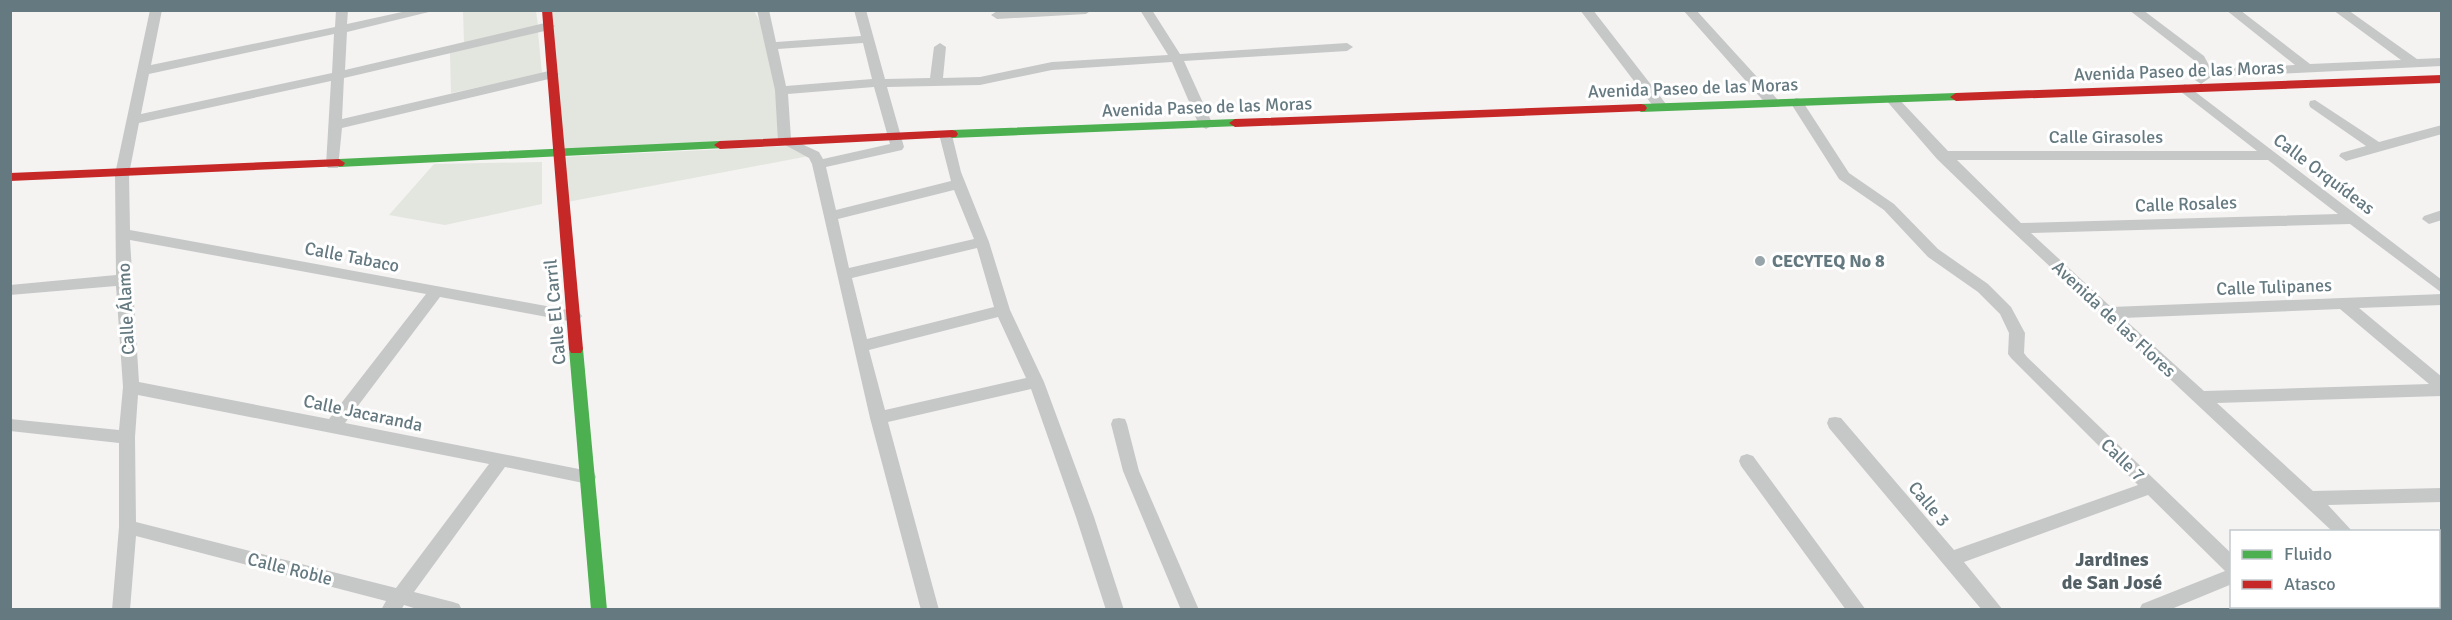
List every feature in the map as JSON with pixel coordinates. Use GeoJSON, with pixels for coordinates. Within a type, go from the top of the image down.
{"type":"FeatureCollection","features":[{"type":"Feature","properties":{"kind":"main road","name":"Calle El Carril"},"geometry":{"type":"LineString","coordinates":[[547,10],[599,609]]}},
{"type":"Feature","properties":{"kind":"main road","name":"Avenida Paseo de las Moras"},"geometry":{"type":"LineString","coordinates":[[10,177],[333,165],[893,136],[2442,79]]}},
{"type":"Feature","properties":{"kind":"street","name":"Calle Álamo"},"geometry":{"type":"LineString","coordinates":[[120,609],[128,527],[127,437],[131,387],[123,280],[122,174],[156,10]]}},
{"type":"Feature","properties":{"kind":"street"},"geometry":{"type":"LineString","coordinates":[[333,165],[342,10]]}},
{"type":"Feature","properties":{"kind":"street"},"geometry":{"type":"LineString","coordinates":[[143,71],[431,10]]}},
{"type":"Feature","properties":{"kind":"street"},"geometry":{"type":"LineString","coordinates":[[763,10],[781,90],[785,141],[814,155],[819,164],[878,418],[930,609]]}},
{"type":"Feature","properties":{"kind":"street"},"geometry":{"type":"LineString","coordinates":[[819,164],[897,147],[860,10]]}},
{"type":"Feature","properties":{"kind":"street"},"geometry":{"type":"LineString","coordinates":[[997,15],[1086,10]]}},
{"type":"Feature","properties":{"kind":"street"},"geometry":{"type":"LineString","coordinates":[[1146,10],[1176,58],[1206,125]]}},
{"type":"Feature","properties":{"kind":"street"},"geometry":{"type":"LineString","coordinates":[[1586,10],[1661,108]]}},
{"type":"Feature","properties":{"kind":"street"},"geometry":{"type":"LineString","coordinates":[[1689,10],[1773,103]]}},
{"type":"Feature","properties":{"kind":"street"},"geometry":{"type":"LineString","coordinates":[[2135,10],[2200,59],[2207,73]]}},
{"type":"Feature","properties":{"kind":"street"},"geometry":{"type":"LineString","coordinates":[[2232,10],[2307,68]]}},
{"type":"Feature","properties":{"kind":"street"},"geometry":{"type":"LineString","coordinates":[[2339,10],[2415,64]]}},
{"type":"Feature","properties":{"kind":"street"},"geometry":{"type":"LineString","coordinates":[[134,120],[338,76],[549,26]]}},
{"type":"Feature","properties":{"kind":"street"},"geometry":{"type":"LineString","coordinates":[[772,46],[867,39]]}},
{"type":"Feature","properties":{"kind":"street"},"geometry":{"type":"LineString","coordinates":[[936,83],[940,47]]}},
{"type":"Feature","properties":{"kind":"street"},"geometry":{"type":"LineString","coordinates":[[781,90],[879,83],[980,81],[1052,66],[1347,47]]}},
{"type":"Feature","properties":{"kind":"street"},"geometry":{"type":"LineString","coordinates":[[2190,87],[2207,73],[2442,62]]}},
{"type":"Feature","properties":{"kind":"street"},"geometry":{"type":"LineString","coordinates":[[337,125],[553,74]]}},
{"type":"Feature","properties":{"kind":"street","name":"Calle Orquídeas"},"geometry":{"type":"LineString","coordinates":[[2190,87],[2270,155],[2442,288]]}},
{"type":"Feature","properties":{"kind":"street","name":"Avenida de las Flores"},"geometry":{"type":"LineString","coordinates":[[1891,99],[1942,156],[2107,313],[2344,530]]}},
{"type":"Feature","properties":{"kind":"street","name":"Calle 7"},"geometry":{"type":"LineString","coordinates":[[1796,102],[1844,176],[1889,207],[1933,253],[1983,288],[2006,311],[2017,333],[2016,354],[2230,564]]}},
{"type":"Feature","properties":{"kind":"street"},"geometry":{"type":"LineString","coordinates":[[2315,104],[2378,147]]}},
{"type":"Feature","properties":{"kind":"street"},"geometry":{"type":"LineString","coordinates":[[2346,156],[2442,129]]}},
{"type":"Feature","properties":{"kind":"street"},"geometry":{"type":"LineString","coordinates":[[946,135],[959,184],[982,242],[1002,310],[1036,382],[1085,517],[1115,609]]}},
{"type":"Feature","properties":{"kind":"street","name":"Calle Girasoles"},"geometry":{"type":"LineString","coordinates":[[1942,156],[2270,155]]}},
{"type":"Feature","properties":{"kind":"street"},"geometry":{"type":"LineString","coordinates":[[830,216],[959,184]]}},
{"type":"Feature","properties":{"kind":"street","name":"Calle Rosales"},"geometry":{"type":"LineString","coordinates":[[2018,228],[2354,219]]}},
{"type":"Feature","properties":{"kind":"street","name":"Calle Tabaco"},"geometry":{"type":"LineString","coordinates":[[123,234],[435,293],[574,316]]}},
{"type":"Feature","properties":{"kind":"street"},"geometry":{"type":"LineString","coordinates":[[843,275],[982,242]]}},
{"type":"Feature","properties":{"kind":"street"},"geometry":{"type":"LineString","coordinates":[[10,290],[123,280]]}},
{"type":"Feature","properties":{"kind":"street"},"geometry":{"type":"LineString","coordinates":[[332,427],[435,293]]}},
{"type":"Feature","properties":{"kind":"street","name":"Calle Tulipanes"},"geometry":{"type":"LineString","coordinates":[[2107,313],[2442,299]]}},
{"type":"Feature","properties":{"kind":"street"},"geometry":{"type":"LineString","coordinates":[[2343,303],[2442,388]]}},
{"type":"Feature","properties":{"kind":"street"},"geometry":{"type":"LineString","coordinates":[[861,346],[1002,310]]}},
{"type":"Feature","properties":{"kind":"street"},"geometry":{"type":"LineString","coordinates":[[878,418],[1000,388],[1036,382]]}},
{"type":"Feature","properties":{"kind":"street","name":"Calle Jacaranda"},"geometry":{"type":"LineString","coordinates":[[131,387],[588,477]]}},
{"type":"Feature","properties":{"kind":"street"},"geometry":{"type":"LineString","coordinates":[[2199,398],[2442,388]]}},
{"type":"Feature","properties":{"kind":"street","name":"Calle 3"},"geometry":{"type":"LineString","coordinates":[[1835,423],[1994,609]]}},
{"type":"Feature","properties":{"kind":"street"},"geometry":{"type":"LineString","coordinates":[[1119,424],[1131,471],[1190,609]]}},
{"type":"Feature","properties":{"kind":"street"},"geometry":{"type":"LineString","coordinates":[[10,425],[127,437]]}},
{"type":"Feature","properties":{"kind":"street"},"geometry":{"type":"LineString","coordinates":[[395,603],[501,460]]}},
{"type":"Feature","properties":{"kind":"street"},"geometry":{"type":"LineString","coordinates":[[1747,460],[1857,609]]}},
{"type":"Feature","properties":{"kind":"street"},"geometry":{"type":"LineString","coordinates":[[1950,559],[2151,487]]}},
{"type":"Feature","properties":{"kind":"street"},"geometry":{"type":"LineString","coordinates":[[2310,498],[2442,495]]}},
{"type":"Feature","properties":{"kind":"street","name":"Calle Roble"},"geometry":{"type":"LineString","coordinates":[[128,527],[395,603],[453,609]]}},
{"type":"Feature","properties":{"kind":"street"},"geometry":{"type":"LineString","coordinates":[[2148,609],[2230,577]]}},
{"type":"Feature","properties":{"kind":"shaded area"},"geometry":{"type":"Polygon","coordinates":[[[463,11],[536,11],[538,26],[464,43],[463,11]]]}},
{"type":"Feature","properties":{"kind":"shaded area"},"geometry":{"type":"Polygon","coordinates":[[[549,11],[754,11],[761,24],[787,141],[562,151],[549,11]]]}},
{"type":"Feature","properties":{"kind":"shaded area"},"geometry":{"type":"Polygon","coordinates":[[[538,32],[542,74],[451,93],[450,53],[538,32]]]}},
{"type":"Feature","properties":{"kind":"shaded area"},"geometry":{"type":"Polygon","coordinates":[[[790,146],[809,156],[567,202],[562,157],[790,146]]]}},
{"type":"Feature","properties":{"kind":"shaded area"},"geometry":{"type":"Polygon","coordinates":[[[542,162],[542,204],[445,225],[389,215],[434,164],[542,162]]]}},
{"type":"Feature","properties":{"kind":"traffic: fast"},"geometry":{"type":"LineString","coordinates":[[1641,108],[1956,97]]}},
{"type":"Feature","properties":{"kind":"traffic: fast"},"geometry":{"type":"LineString","coordinates":[[952,134],[1235,123]]}},
{"type":"Feature","properties":{"kind":"traffic: fast"},"geometry":{"type":"LineString","coordinates":[[339,163],[720,145]]}},
{"type":"Feature","properties":{"kind":"traffic: fast"},"geometry":{"type":"LineString","coordinates":[[576,349],[599,610]]}},
{"type":"Feature","properties":{"kind":"traffic: jam"},"geometry":{"type":"LineString","coordinates":[[547,10],[576,349]]}},
{"type":"Feature","properties":{"kind":"traffic: jam"},"geometry":{"type":"LineString","coordinates":[[1956,97],[2442,79]]}},
{"type":"Feature","properties":{"kind":"traffic: jam"},"geometry":{"type":"LineString","coordinates":[[1235,123],[1641,108]]}},
{"type":"Feature","properties":{"kind":"traffic: jam"},"geometry":{"type":"LineString","coordinates":[[720,145],[952,134]]}},
{"type":"Feature","properties":{"kind":"traffic: jam"},"geometry":{"type":"LineString","coordinates":[[10,177],[339,163]]}},
{"type":"Feature","properties":{"kind":"place","name":"CECYTEQ No 8"},"geometry":{"type":"Point","coordinates":[1760,261]}},
{"type":"Feature","properties":{"kind":"district","name":"Jardines de San José"},"geometry":{"type":"Point","coordinates":[2112,570]}}]}
